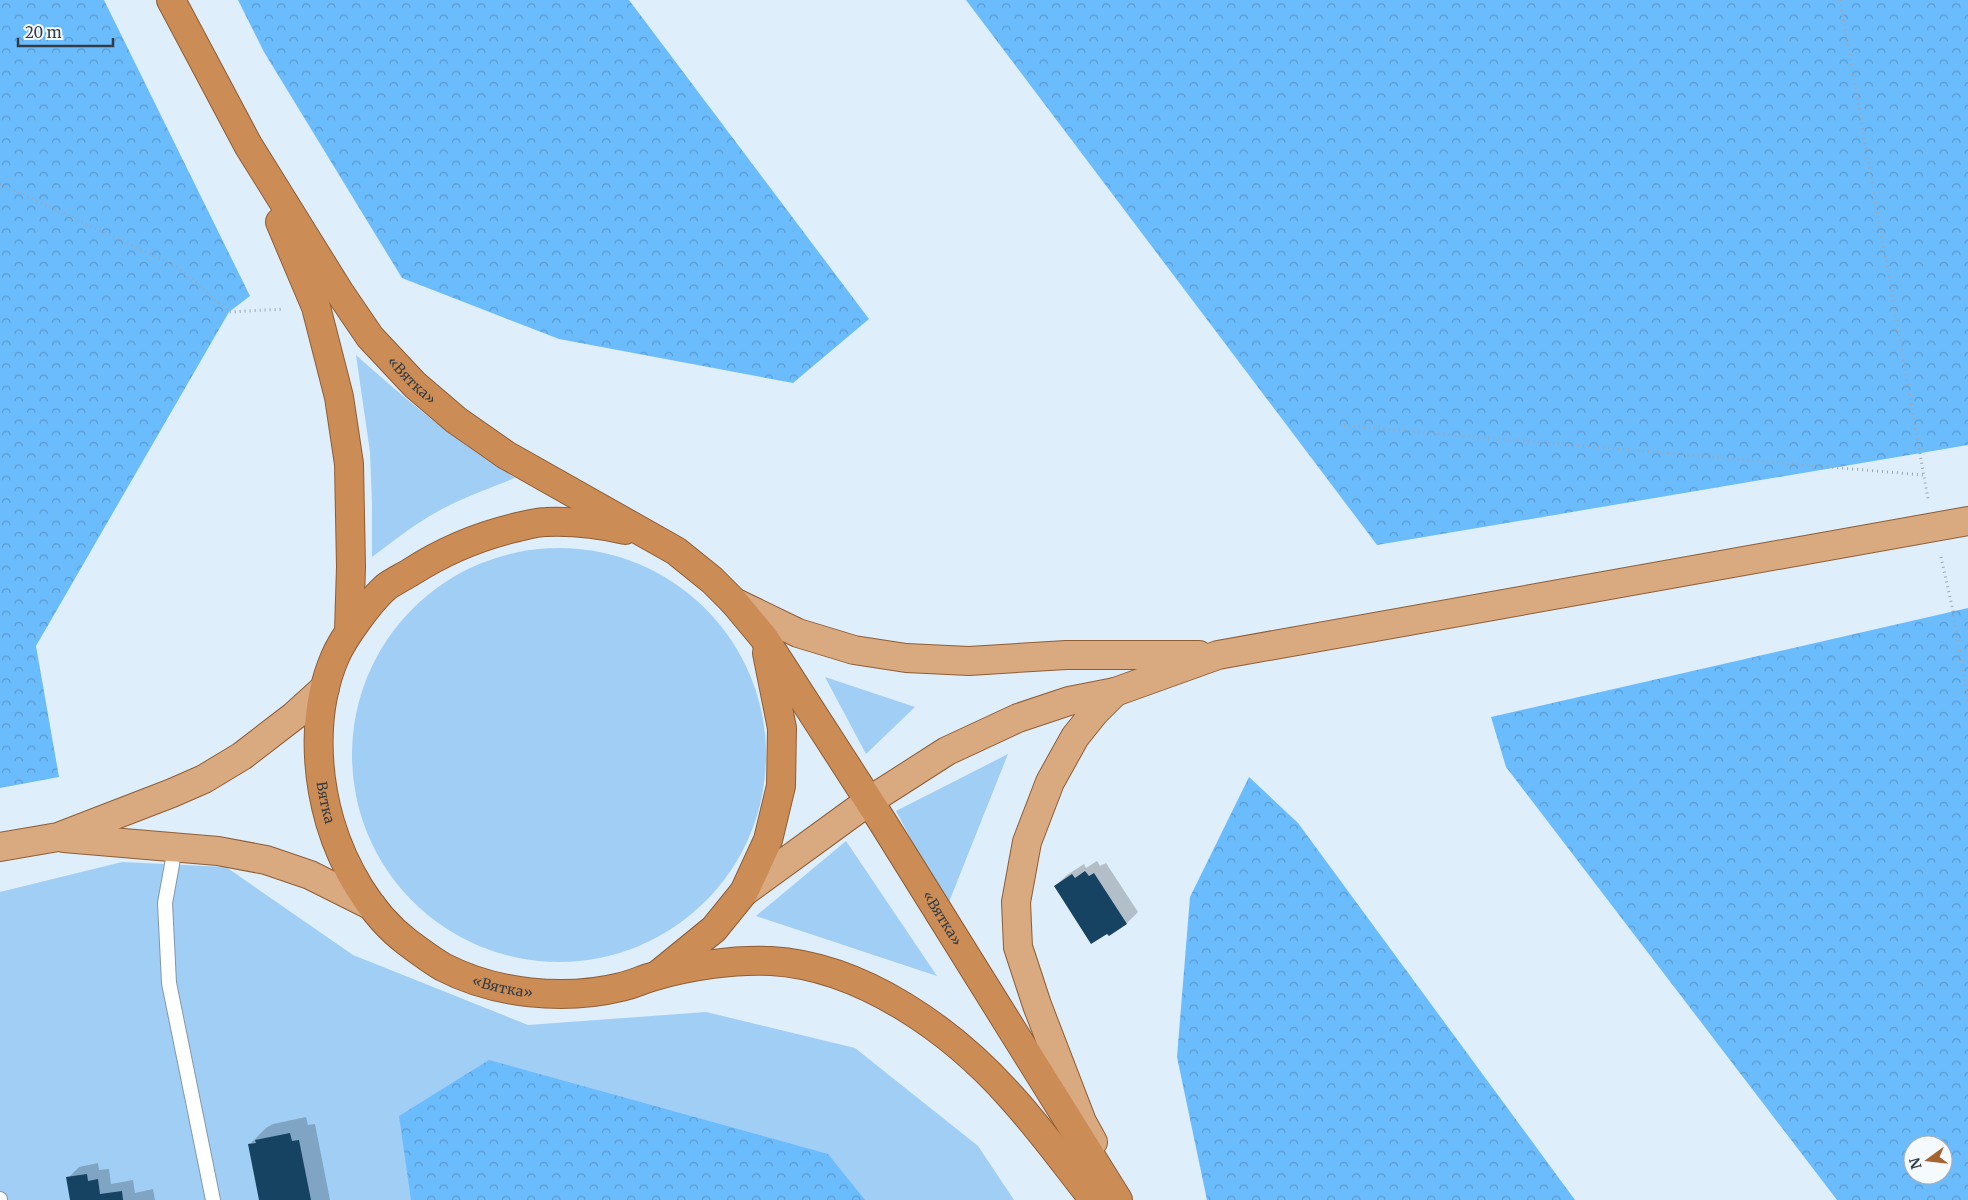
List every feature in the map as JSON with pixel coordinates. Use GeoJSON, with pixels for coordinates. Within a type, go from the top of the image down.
{"type":"FeatureCollection","features":[{"type":"Feature","properties":{"kind":"highway","name":"«Вятка»"},"geometry":{"type":"LineString","coordinates":[[171,0],[248,145],[340,293],[370,337],[415,384],[456,420],[506,454],[676,551],[734,602],[764,638],[869,801],[1118,1200]]}},
{"type":"Feature","properties":{"kind":"highway","name":"«Вятка»"},"geometry":{"type":"LineString","coordinates":[[248,145],[316,307],[339,397],[348,464],[351,567],[349,631]]}},
{"type":"Feature","properties":{"kind":"highway","name":"«Вятка»"},"geometry":{"type":"LineString","coordinates":[[325,688],[335,658],[349,631],[386,588],[439,554],[485,535],[543,522],[600,524],[653,538]]}},
{"type":"Feature","properties":{"kind":"highway","name":"«Вятка»"},"geometry":{"type":"LineString","coordinates":[[657,975],[714,929],[744,892],[768,840],[781,786],[782,728],[764,638]]}},
{"type":"Feature","properties":{"kind":"highway","name":"Вятка"},"geometry":{"type":"LineString","coordinates":[[325,688],[321,717],[319,760],[323,796],[334,835],[350,874],[372,906]]}},
{"type":"Feature","properties":{"kind":"highway","name":"«Вятка»"},"geometry":{"type":"LineString","coordinates":[[372,906],[404,940],[444,967],[487,984],[530,992],[572,994],[619,987],[657,975],[717,964],[769,961],[807,966],[844,976],[885,997],[926,1022],[969,1055],[1010,1096],[1094,1200]]}},
{"type":"Feature","properties":{"kind":"main road"},"geometry":{"type":"LineString","coordinates":[[744,892],[869,801],[947,751],[1018,718],[1069,701],[1115,692],[1218,655],[1968,521]]}},
{"type":"Feature","properties":{"kind":"main road"},"geometry":{"type":"LineString","coordinates":[[734,602],[798,633],[854,650],[906,658],[969,661],[1066,655],[1218,655]]}},
{"type":"Feature","properties":{"kind":"main road"},"geometry":{"type":"LineString","coordinates":[[0,847],[58,837],[172,794],[204,779],[242,756],[294,716],[325,688]]}},
{"type":"Feature","properties":{"kind":"main road"},"geometry":{"type":"LineString","coordinates":[[1115,692],[1074,737],[1050,782],[1027,842],[1016,902],[1018,947],[1037,1005],[1082,1122],[1126,1200]]}},
{"type":"Feature","properties":{"kind":"main road"},"geometry":{"type":"LineString","coordinates":[[58,837],[218,851],[266,860],[310,875],[372,906]]}},
{"type":"Feature","properties":{"kind":"lane"},"geometry":{"type":"LineString","coordinates":[[175,848],[165,903],[168,982],[213,1200]]}},
{"type":"Feature","properties":{"kind":"path"},"geometry":{"type":"LineString","coordinates":[[1840,0],[1923,475],[1953,611],[1968,701]]}},
{"type":"Feature","properties":{"kind":"path"},"geometry":{"type":"LineString","coordinates":[[0,184],[176,266],[229,312],[316,307]]}},
{"type":"Feature","properties":{"kind":"path"},"geometry":{"type":"LineString","coordinates":[[1338,425],[1923,475]]}},
{"type":"Feature","properties":{"kind":"shaded area"},"geometry":{"type":"Polygon","coordinates":[[[356,355],[433,420],[515,478],[463,499],[433,514],[409,529],[372,557],[370,452],[356,355]]]}},
{"type":"Feature","properties":{"kind":"shaded area"},"geometry":{"type":"Polygon","coordinates":[[[559,548],[599,552],[638,564],[657,572],[674,583],[705,609],[731,640],[742,657],[750,676],[762,715],[766,755],[762,795],[750,834],[742,853],[731,870],[705,901],[674,927],[657,938],[638,946],[599,958],[559,962],[519,958],[480,946],[461,938],[444,927],[413,901],[387,870],[376,853],[368,834],[356,795],[352,755],[356,715],[368,676],[376,657],[387,640],[413,609],[444,583],[461,572],[480,564],[519,552],[559,548]]]}},
{"type":"Feature","properties":{"kind":"shaded area"},"geometry":{"type":"Polygon","coordinates":[[[825,677],[915,707],[866,754],[825,677]]]}},
{"type":"Feature","properties":{"kind":"shaded area"},"geometry":{"type":"Polygon","coordinates":[[[1008,754],[947,907],[896,811],[1008,754]]]}},
{"type":"Feature","properties":{"kind":"shaded area"},"geometry":{"type":"Polygon","coordinates":[[[846,841],[937,976],[756,916],[846,841]]]}},
{"type":"Feature","properties":{"kind":"shaded area"},"geometry":{"type":"Polygon","coordinates":[[[122,862],[226,867],[353,955],[528,1025],[706,1012],[855,1048],[978,1146],[1014,1200],[0,1200],[0,892],[122,862]]]}},
{"type":"Feature","properties":{"kind":"green space"},"geometry":{"type":"Polygon","coordinates":[[[0,0],[104,0],[250,296],[229,312],[36,646],[59,777],[0,788],[0,0]]]}},
{"type":"Feature","properties":{"kind":"green space"},"geometry":{"type":"Polygon","coordinates":[[[238,0],[629,0],[869,319],[793,383],[559,339],[402,278],[264,52],[238,0]]]}},
{"type":"Feature","properties":{"kind":"green space"},"geometry":{"type":"Polygon","coordinates":[[[966,0],[1968,0],[1968,445],[1377,545],[966,0]]]}},
{"type":"Feature","properties":{"kind":"green space"},"geometry":{"type":"Polygon","coordinates":[[[1968,608],[1968,1200],[1837,1200],[1506,767],[1491,717],[1968,608]]]}},
{"type":"Feature","properties":{"kind":"green space"},"geometry":{"type":"Polygon","coordinates":[[[1249,777],[1298,823],[1575,1200],[1207,1200],[1177,1057],[1190,897],[1249,777]]]}},
{"type":"Feature","properties":{"kind":"green space"},"geometry":{"type":"Polygon","coordinates":[[[489,1060],[828,1154],[865,1200],[411,1200],[399,1116],[489,1060]]]}},
{"type":"Feature","properties":{"kind":"building"},"geometry":{"type":"Polygon","coordinates":[[[1085,871],[1089,876],[1094,873],[1127,924],[1109,936],[1107,934],[1091,944],[1054,886],[1072,874],[1075,878],[1085,871]]]}},
{"type":"Feature","properties":{"kind":"building"},"geometry":{"type":"Polygon","coordinates":[[[290,1133],[292,1141],[299,1140],[311,1200],[259,1200],[248,1144],[256,1143],[255,1140],[290,1133]]]}},
{"type":"Feature","properties":{"kind":"building"},"geometry":{"type":"Polygon","coordinates":[[[87,1174],[88,1181],[98,1179],[100,1194],[122,1191],[123,1200],[70,1200],[66,1177],[87,1174]]]}}]}
